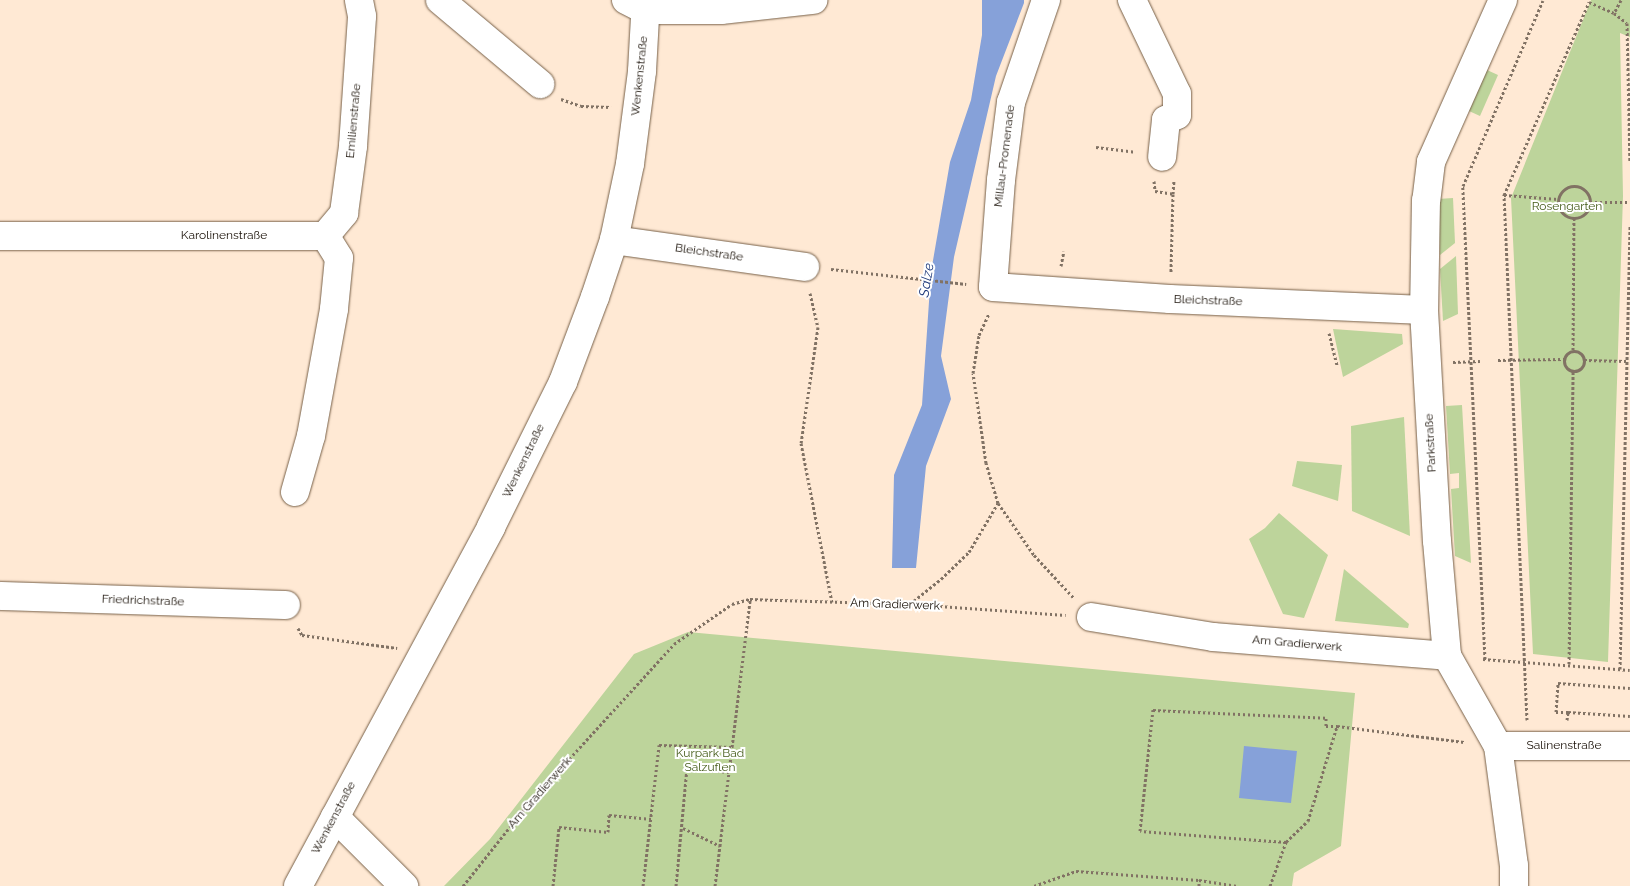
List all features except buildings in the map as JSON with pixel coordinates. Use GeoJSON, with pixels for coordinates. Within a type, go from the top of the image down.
{"type":"FeatureCollection","features":[{"type":"Feature","properties":{"kind":"street","name":"Emilienstraße"},"geometry":{"type":"LineString","coordinates":[[325,236],[344,213],[353,146],[362,16],[359,0]]}},
{"type":"Feature","properties":{"kind":"street"},"geometry":{"type":"LineString","coordinates":[[440,0],[540,84]]}},
{"type":"Feature","properties":{"kind":"street"},"geometry":{"type":"LineString","coordinates":[[639,3],[721,10],[813,0]]}},
{"type":"Feature","properties":{"kind":"street","name":"Millau-Promenade"},"geometry":{"type":"LineString","coordinates":[[984,286],[1001,180],[1010,102],[1046,0]]}},
{"type":"Feature","properties":{"kind":"street"},"geometry":{"type":"LineString","coordinates":[[1132,0],[1177,94],[1177,115],[1166,120],[1152,161]]}},
{"type":"Feature","properties":{"kind":"street","name":"Parkstraße"},"geometry":{"type":"LineString","coordinates":[[1503,0],[1431,162],[1426,200],[1424,310],[1437,541],[1447,656],[1498,746],[1514,866],[1514,886]]}},
{"type":"Feature","properties":{"kind":"street","name":"Wenkenstraße"},"geometry":{"type":"LineString","coordinates":[[298,886],[491,527],[563,382],[596,297],[614,240],[630,164],[642,71],[639,3]]}},
{"type":"Feature","properties":{"kind":"street","name":"Karolinenstraße"},"geometry":{"type":"LineString","coordinates":[[0,236],[325,236]]}},
{"type":"Feature","properties":{"kind":"street"},"geometry":{"type":"LineString","coordinates":[[295,492],[311,436],[334,309],[338,258],[325,236]]}},
{"type":"Feature","properties":{"kind":"street","name":"Bleichstraße"},"geometry":{"type":"LineString","coordinates":[[614,240],[805,266]]}},
{"type":"Feature","properties":{"kind":"street","name":"Bleichstraße"},"geometry":{"type":"LineString","coordinates":[[984,286],[1170,299],[1424,310]]}},
{"type":"Feature","properties":{"kind":"street","name":"Friedrichstraße"},"geometry":{"type":"LineString","coordinates":[[0,596],[286,605]]}},
{"type":"Feature","properties":{"kind":"street","name":"Am Gradierwerk"},"geometry":{"type":"LineString","coordinates":[[1091,617],[1213,637],[1447,656]]}},
{"type":"Feature","properties":{"kind":"street","name":"Salinenstraße"},"geometry":{"type":"LineString","coordinates":[[1498,746],[1630,746]]}},
{"type":"Feature","properties":{"kind":"street"},"geometry":{"type":"LineString","coordinates":[[335,818],[404,886]]}},
{"type":"Feature","properties":{"kind":"path"},"geometry":{"type":"LineString","coordinates":[[1485,659],[1462,186],[1543,0]]}},
{"type":"Feature","properties":{"kind":"path"},"geometry":{"type":"LineString","coordinates":[[1614,13],[1621,0]]}},
{"type":"Feature","properties":{"kind":"path"},"geometry":{"type":"LineString","coordinates":[[1528,746],[1504,195],[1589,2],[1614,13],[1627,23],[1630,161]]}},
{"type":"Feature","properties":{"kind":"path"},"geometry":{"type":"LineString","coordinates":[[540,84],[560,98],[581,106],[613,107]]}},
{"type":"Feature","properties":{"kind":"path"},"geometry":{"type":"LineString","coordinates":[[1096,147],[1152,161],[1155,191],[1174,194]]}},
{"type":"Feature","properties":{"kind":"path"},"geometry":{"type":"LineString","coordinates":[[1170,299],[1174,182]]}},
{"type":"Feature","properties":{"kind":"path"},"geometry":{"type":"LineString","coordinates":[[1573,186],[1583,188],[1587,192],[1590,202],[1587,212],[1574,218],[1562,212],[1558,199],[1563,189],[1573,186]]}},
{"type":"Feature","properties":{"kind":"path"},"geometry":{"type":"LineString","coordinates":[[1504,195],[1558,199]]}},
{"type":"Feature","properties":{"kind":"path"},"geometry":{"type":"LineString","coordinates":[[1590,202],[1630,202]]}},
{"type":"Feature","properties":{"kind":"path"},"geometry":{"type":"LineString","coordinates":[[1573,350],[1574,218]]}},
{"type":"Feature","properties":{"kind":"path"},"geometry":{"type":"LineString","coordinates":[[1620,669],[1630,226]]}},
{"type":"Feature","properties":{"kind":"path"},"geometry":{"type":"LineString","coordinates":[[832,602],[801,443],[818,327],[805,266],[984,286],[990,312],[979,335],[973,372],[986,464],[998,503],[1034,555],[1091,617]]}},
{"type":"Feature","properties":{"kind":"path"},"geometry":{"type":"LineString","coordinates":[[1325,305],[1327,326],[1337,366]]}},
{"type":"Feature","properties":{"kind":"path"},"geometry":{"type":"LineString","coordinates":[[1573,350],[1580,352],[1584,360],[1581,368],[1573,371],[1567,368],[1564,359],[1567,353],[1573,350]]}},
{"type":"Feature","properties":{"kind":"path"},"geometry":{"type":"LineString","coordinates":[[1498,360],[1564,359]]}},
{"type":"Feature","properties":{"kind":"path"},"geometry":{"type":"LineString","coordinates":[[1584,360],[1626,361]]}},
{"type":"Feature","properties":{"kind":"path"},"geometry":{"type":"LineString","coordinates":[[1569,664],[1573,371]]}},
{"type":"Feature","properties":{"kind":"path"},"geometry":{"type":"LineString","coordinates":[[1625,400],[1630,400]]}},
{"type":"Feature","properties":{"kind":"path"},"geometry":{"type":"LineString","coordinates":[[910,604],[941,579],[969,552],[998,503]]}},
{"type":"Feature","properties":{"kind":"path"},"geometry":{"type":"LineString","coordinates":[[711,886],[716,885],[750,599]]}},
{"type":"Feature","properties":{"kind":"path","name":"Am Gradierwerk"},"geometry":{"type":"LineString","coordinates":[[463,886],[529,803],[674,644],[732,604],[750,599],[910,604],[1091,617]]}},
{"type":"Feature","properties":{"kind":"path"},"geometry":{"type":"LineString","coordinates":[[286,605],[302,635],[423,651]]}},
{"type":"Feature","properties":{"kind":"path"},"geometry":{"type":"LineString","coordinates":[[1447,656],[1630,670]]}},
{"type":"Feature","properties":{"kind":"path"},"geometry":{"type":"LineString","coordinates":[[1630,688],[1558,683],[1556,712],[1630,716]]}},
{"type":"Feature","properties":{"kind":"path"},"geometry":{"type":"LineString","coordinates":[[1286,842],[1140,831],[1153,710],[1326,718],[1326,726],[1498,746]]}},
{"type":"Feature","properties":{"kind":"path"},"geometry":{"type":"LineString","coordinates":[[1567,722],[1568,712]]}},
{"type":"Feature","properties":{"kind":"path"},"geometry":{"type":"LineString","coordinates":[[1270,886],[1286,842],[1308,820],[1337,726]]}},
{"type":"Feature","properties":{"kind":"path"},"geometry":{"type":"LineString","coordinates":[[643,886],[659,745],[733,747]]}},
{"type":"Feature","properties":{"kind":"path"},"geometry":{"type":"LineString","coordinates":[[676,886],[683,828],[687,768],[729,772]]}},
{"type":"Feature","properties":{"kind":"path"},"geometry":{"type":"LineString","coordinates":[[553,886],[558,827],[608,832],[609,815],[652,819]]}},
{"type":"Feature","properties":{"kind":"path"},"geometry":{"type":"LineString","coordinates":[[683,828],[720,846]]}},
{"type":"Feature","properties":{"kind":"path"},"geometry":{"type":"LineString","coordinates":[[1034,886],[1076,871],[1199,880],[1238,886]]}},
{"type":"Feature","properties":{"kind":"path"},"geometry":{"type":"LineString","coordinates":[[1199,880],[1199,886]]}},
{"type":"Feature","properties":{"kind":"green space","name":"Rosengarten"},"geometry":{"type":"Polygon","coordinates":[[[1591,0],[1630,0],[1630,37],[1620,33],[1623,196],[1608,662],[1533,654],[1511,198],[1591,0]]]}},
{"type":"Feature","properties":{"kind":"green space"},"geometry":{"type":"Polygon","coordinates":[[[1487,70],[1498,75],[1480,116],[1469,111],[1487,70]]]}},
{"type":"Feature","properties":{"kind":"green space"},"geometry":{"type":"Polygon","coordinates":[[[1453,198],[1455,243],[1440,255],[1438,199],[1453,198]]]}},
{"type":"Feature","properties":{"kind":"green space"},"geometry":{"type":"Polygon","coordinates":[[[1456,256],[1458,314],[1443,321],[1440,269],[1456,256]]]}},
{"type":"Feature","properties":{"kind":"green space"},"geometry":{"type":"Polygon","coordinates":[[[1333,329],[1402,334],[1403,344],[1343,377],[1333,329]]]}},
{"type":"Feature","properties":{"kind":"green space"},"geometry":{"type":"Polygon","coordinates":[[[1462,405],[1471,563],[1455,556],[1451,489],[1459,488],[1459,473],[1450,474],[1446,406],[1462,405]]]}},
{"type":"Feature","properties":{"kind":"green space"},"geometry":{"type":"Polygon","coordinates":[[[1404,417],[1410,536],[1352,511],[1351,426],[1404,417]]]}},
{"type":"Feature","properties":{"kind":"green space"},"geometry":{"type":"Polygon","coordinates":[[[1297,461],[1342,465],[1338,501],[1292,486],[1297,461]]]}},
{"type":"Feature","properties":{"kind":"green space"},"geometry":{"type":"Polygon","coordinates":[[[1279,513],[1328,555],[1304,618],[1283,614],[1249,539],[1265,528],[1279,513]]]}},
{"type":"Feature","properties":{"kind":"green space"},"geometry":{"type":"Polygon","coordinates":[[[1344,569],[1409,624],[1408,628],[1335,621],[1344,569]]]}},
{"type":"Feature","properties":{"kind":"green space","name":"Kurpark Bad Salzuflen"},"geometry":{"type":"Polygon","coordinates":[[[688,632],[1355,693],[1341,846],[1294,873],[1292,886],[444,886],[490,839],[634,654],[688,632]]]}},
{"type":"Feature","properties":{"kind":"water"},"geometry":{"type":"Polygon","coordinates":[[[982,0],[1024,0],[1024,3],[996,76],[954,257],[941,356],[951,399],[926,466],[916,568],[892,568],[894,475],[922,405],[931,272],[950,162],[971,100],[982,35],[982,0]]]}},
{"type":"Feature","properties":{"kind":"water"},"geometry":{"type":"Polygon","coordinates":[[[1244,746],[1297,751],[1291,803],[1239,798],[1244,746]]]}},
{"type":"Feature","properties":{"kind":"water label","name":"Salze"},"geometry":{"type":"Point","coordinates":[926,280]}}]}
